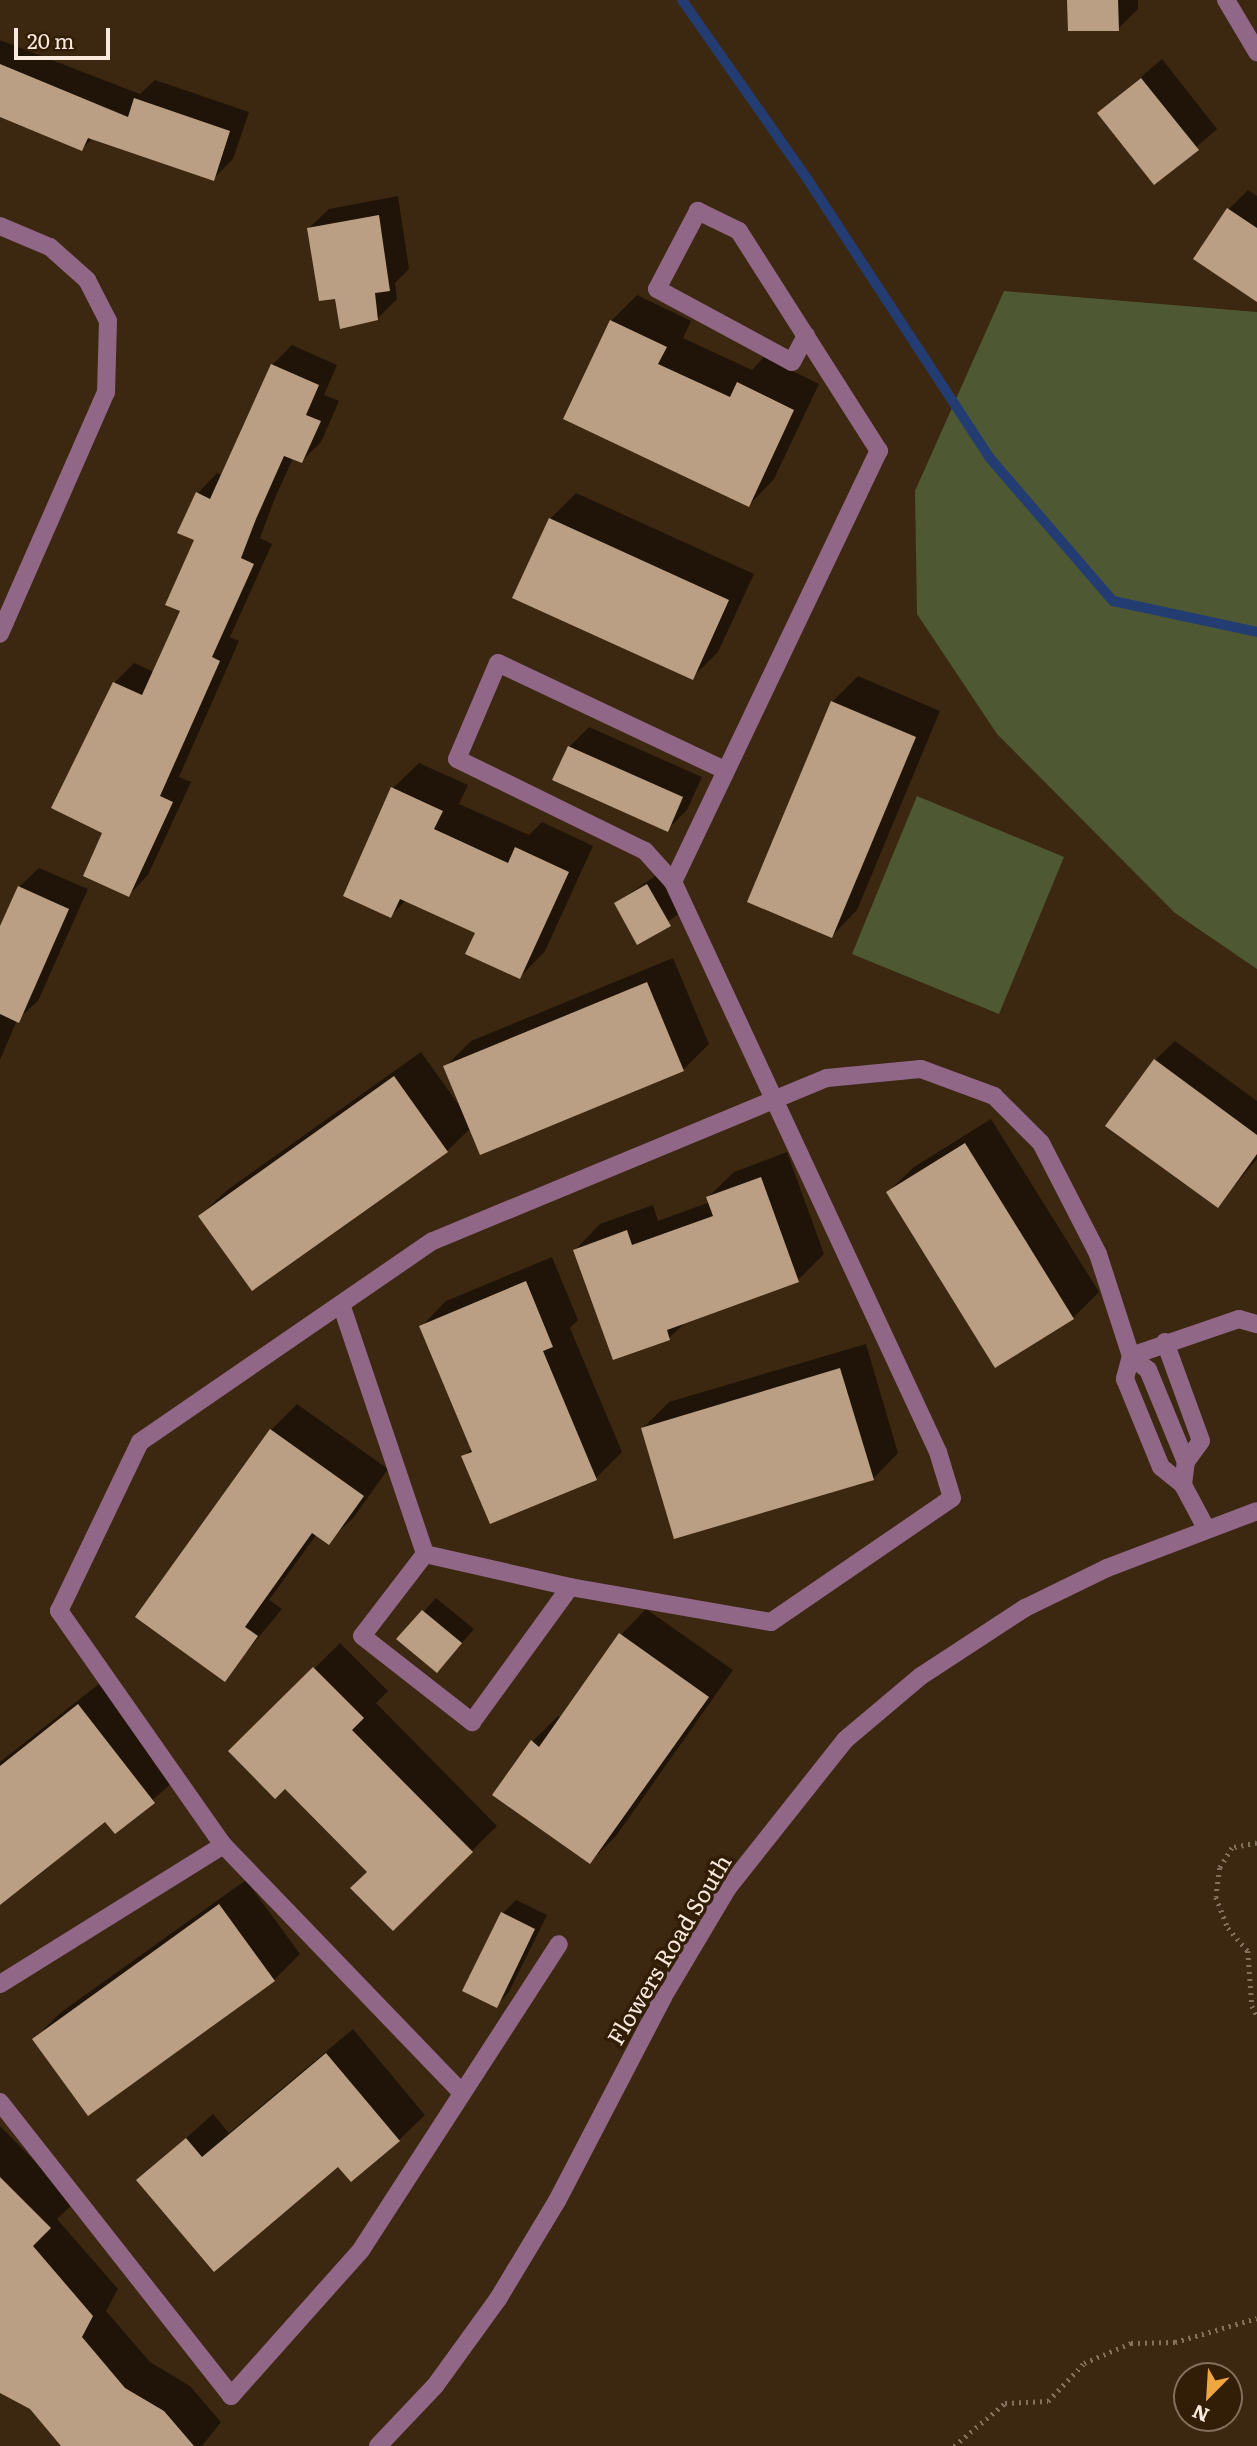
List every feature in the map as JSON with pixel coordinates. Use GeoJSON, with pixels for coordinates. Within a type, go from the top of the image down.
{"type":"FeatureCollection","features":[{"type":"Feature","properties":{"kind":"street"},"geometry":{"type":"LineString","coordinates":[[1226,0],[1257,51]]}},
{"type":"Feature","properties":{"kind":"street"},"geometry":{"type":"LineString","coordinates":[[673,882],[879,451],[806,336],[739,231],[698,211],[657,289],[792,362],[806,336]]}},
{"type":"Feature","properties":{"kind":"street"},"geometry":{"type":"LineString","coordinates":[[0,226],[50,247],[87,280],[108,321],[106,391],[0,634]]}},
{"type":"Feature","properties":{"kind":"street"},"geometry":{"type":"LineString","coordinates":[[425,1553],[570,1587],[771,1622],[952,1498],[938,1452],[673,882],[645,851],[457,759],[498,663],[726,771]]}},
{"type":"Feature","properties":{"kind":"street"},"geometry":{"type":"LineString","coordinates":[[462,2093],[223,1845],[59,1611],[140,1442],[433,1241],[827,1078],[921,1069],[994,1096],[1041,1143],[1098,1255],[1131,1356],[1148,1370],[1186,1462]]}},
{"type":"Feature","properties":{"kind":"street"},"geometry":{"type":"LineString","coordinates":[[341,1304],[425,1553]]}},
{"type":"Feature","properties":{"kind":"street"},"geometry":{"type":"LineString","coordinates":[[1131,1356],[1165,1342],[1239,1319],[1257,1324]]}},
{"type":"Feature","properties":{"kind":"street"},"geometry":{"type":"LineString","coordinates":[[1165,1342],[1201,1441],[1186,1462],[1183,1485]]}},
{"type":"Feature","properties":{"kind":"street"},"geometry":{"type":"LineString","coordinates":[[1131,1356],[1125,1379],[1161,1467],[1183,1485],[1206,1528]]}},
{"type":"Feature","properties":{"kind":"street","name":"Flowers Road South"},"geometry":{"type":"LineString","coordinates":[[378,2446],[435,2386],[498,2299],[557,2201],[663,1997],[727,1889],[845,1740],[921,1676],[1025,1608],[1206,1528],[1257,1511]]}},
{"type":"Feature","properties":{"kind":"street"},"geometry":{"type":"LineString","coordinates":[[425,1553],[362,1636],[472,1722],[570,1587]]}},
{"type":"Feature","properties":{"kind":"street"},"geometry":{"type":"LineString","coordinates":[[0,1984],[223,1845]]}},
{"type":"Feature","properties":{"kind":"street"},"geometry":{"type":"LineString","coordinates":[[0,2102],[231,2396],[361,2250],[559,1944]]}},
{"type":"Feature","properties":{"kind":"path"},"geometry":{"type":"LineString","coordinates":[[1257,1843],[1232,1848],[1220,1868],[1216,1897],[1228,1928],[1248,1951],[1252,2006],[1257,2015]]}},
{"type":"Feature","properties":{"kind":"path"},"geometry":{"type":"LineString","coordinates":[[954,2446],[1005,2403],[1048,2401],[1084,2362],[1131,2343],[1175,2342],[1257,2318]]}},
{"type":"Feature","properties":{"kind":"green space"},"geometry":{"type":"Polygon","coordinates":[[[1004,291],[1257,312],[1257,969],[1175,913],[997,734],[917,614],[915,491],[1004,291]]]}},
{"type":"Feature","properties":{"kind":"green space"},"geometry":{"type":"Polygon","coordinates":[[[917,796],[1064,857],[999,1014],[852,954],[917,796]]]}},
{"type":"Feature","properties":{"kind":"building"},"geometry":{"type":"Polygon","coordinates":[[[1067,0],[1118,0],[1119,31],[1068,31],[1067,0]]]}},
{"type":"Feature","properties":{"kind":"building"},"geometry":{"type":"Polygon","coordinates":[[[0,64],[128,117],[134,98],[230,131],[214,181],[88,138],[82,151],[0,117],[0,64]]]}},
{"type":"Feature","properties":{"kind":"building"},"geometry":{"type":"Polygon","coordinates":[[[1141,78],[1199,150],[1154,185],[1097,113],[1141,78]]]}},
{"type":"Feature","properties":{"kind":"building"},"geometry":{"type":"Polygon","coordinates":[[[1227,208],[1257,228],[1257,302],[1193,259],[1227,208]]]}},
{"type":"Feature","properties":{"kind":"building"},"geometry":{"type":"Polygon","coordinates":[[[379,215],[390,291],[375,293],[378,320],[340,329],[335,299],[319,301],[307,228],[379,215]]]}},
{"type":"Feature","properties":{"kind":"building"},"geometry":{"type":"Polygon","coordinates":[[[610,320],[667,347],[658,364],[730,397],[737,382],[794,410],[749,507],[563,419],[610,320]]]}},
{"type":"Feature","properties":{"kind":"building"},"geometry":{"type":"Polygon","coordinates":[[[271,364],[319,385],[306,415],[321,421],[302,463],[284,456],[256,519],[241,558],[254,564],[212,657],[220,661],[160,796],[173,802],[129,897],[83,876],[102,833],[51,808],[113,682],[142,695],[180,611],[165,605],[194,540],[177,533],[196,492],[210,499],[271,364]]]}},
{"type":"Feature","properties":{"kind":"building"},"geometry":{"type":"Polygon","coordinates":[[[549,518],[729,600],[693,680],[512,598],[549,518]]]}},
{"type":"Feature","properties":{"kind":"building"},"geometry":{"type":"Polygon","coordinates":[[[831,701],[916,737],[832,938],[747,902],[831,701]]]}},
{"type":"Feature","properties":{"kind":"building"},"geometry":{"type":"Polygon","coordinates":[[[568,746],[683,797],[668,832],[552,780],[568,746]]]}},
{"type":"Feature","properties":{"kind":"building"},"geometry":{"type":"Polygon","coordinates":[[[391,787],[443,811],[434,829],[508,863],[515,847],[569,872],[520,979],[465,954],[475,933],[400,899],[391,918],[343,896],[391,787]]]}},
{"type":"Feature","properties":{"kind":"building"},"geometry":{"type":"Polygon","coordinates":[[[647,884],[671,926],[637,945],[614,903],[647,884]]]}},
{"type":"Feature","properties":{"kind":"building"},"geometry":{"type":"Polygon","coordinates":[[[18,886],[69,909],[19,1023],[0,1014],[0,926],[18,886]]]}},
{"type":"Feature","properties":{"kind":"building"},"geometry":{"type":"Polygon","coordinates":[[[647,982],[684,1071],[480,1155],[443,1066],[647,982]]]}},
{"type":"Feature","properties":{"kind":"building"},"geometry":{"type":"Polygon","coordinates":[[[1154,1059],[1257,1135],[1257,1154],[1218,1208],[1105,1126],[1154,1059]]]}},
{"type":"Feature","properties":{"kind":"building"},"geometry":{"type":"Polygon","coordinates":[[[394,1076],[448,1152],[252,1291],[198,1216],[394,1076]]]}},
{"type":"Feature","properties":{"kind":"building"},"geometry":{"type":"Polygon","coordinates":[[[965,1143],[1074,1319],[995,1368],[886,1192],[965,1143]]]}},
{"type":"Feature","properties":{"kind":"building"},"geometry":{"type":"Polygon","coordinates":[[[761,1177],[799,1282],[667,1330],[670,1340],[613,1360],[573,1250],[627,1230],[632,1245],[713,1216],[706,1197],[761,1177]]]}},
{"type":"Feature","properties":{"kind":"building"},"geometry":{"type":"Polygon","coordinates":[[[526,1281],[553,1347],[543,1351],[597,1480],[490,1524],[461,1456],[472,1452],[419,1326],[526,1281]]]}},
{"type":"Feature","properties":{"kind":"building"},"geometry":{"type":"Polygon","coordinates":[[[840,1368],[874,1480],[674,1539],[641,1428],[840,1368]]]}},
{"type":"Feature","properties":{"kind":"building"},"geometry":{"type":"Polygon","coordinates":[[[270,1429],[364,1496],[329,1545],[312,1533],[245,1627],[258,1636],[225,1682],[135,1617],[270,1429]]]}},
{"type":"Feature","properties":{"kind":"building"},"geometry":{"type":"Polygon","coordinates":[[[422,1610],[462,1643],[437,1673],[396,1639],[422,1610]]]}},
{"type":"Feature","properties":{"kind":"building"},"geometry":{"type":"Polygon","coordinates":[[[619,1633],[709,1697],[590,1864],[492,1795],[531,1740],[539,1747],[619,1633]]]}},
{"type":"Feature","properties":{"kind":"building"},"geometry":{"type":"Polygon","coordinates":[[[313,1667],[364,1718],[352,1730],[473,1852],[393,1931],[350,1888],[367,1872],[285,1789],[275,1799],[228,1751],[313,1667]]]}},
{"type":"Feature","properties":{"kind":"building"},"geometry":{"type":"Polygon","coordinates":[[[78,1704],[155,1803],[115,1834],[105,1822],[0,1905],[0,1766],[78,1704]]]}},
{"type":"Feature","properties":{"kind":"building"},"geometry":{"type":"Polygon","coordinates":[[[219,1904],[275,1981],[88,2116],[32,2039],[219,1904]]]}},
{"type":"Feature","properties":{"kind":"building"},"geometry":{"type":"Polygon","coordinates":[[[501,1912],[535,1929],[497,2008],[462,1991],[501,1912]]]}},
{"type":"Feature","properties":{"kind":"building"},"geometry":{"type":"Polygon","coordinates":[[[326,2053],[400,2141],[351,2182],[338,2167],[214,2272],[136,2180],[186,2138],[202,2157],[326,2053]]]}},
{"type":"Feature","properties":{"kind":"building"},"geometry":{"type":"Polygon","coordinates":[[[0,2177],[51,2228],[33,2246],[93,2316],[82,2337],[125,2388],[164,2411],[194,2446],[61,2446],[30,2409],[0,2393],[0,2177]]]}},
{"type":"Feature","properties":{"kind":"waterway"},"geometry":{"type":"LineString","coordinates":[[682,0],[806,177],[989,457],[1113,601],[1257,632]]}}]}
